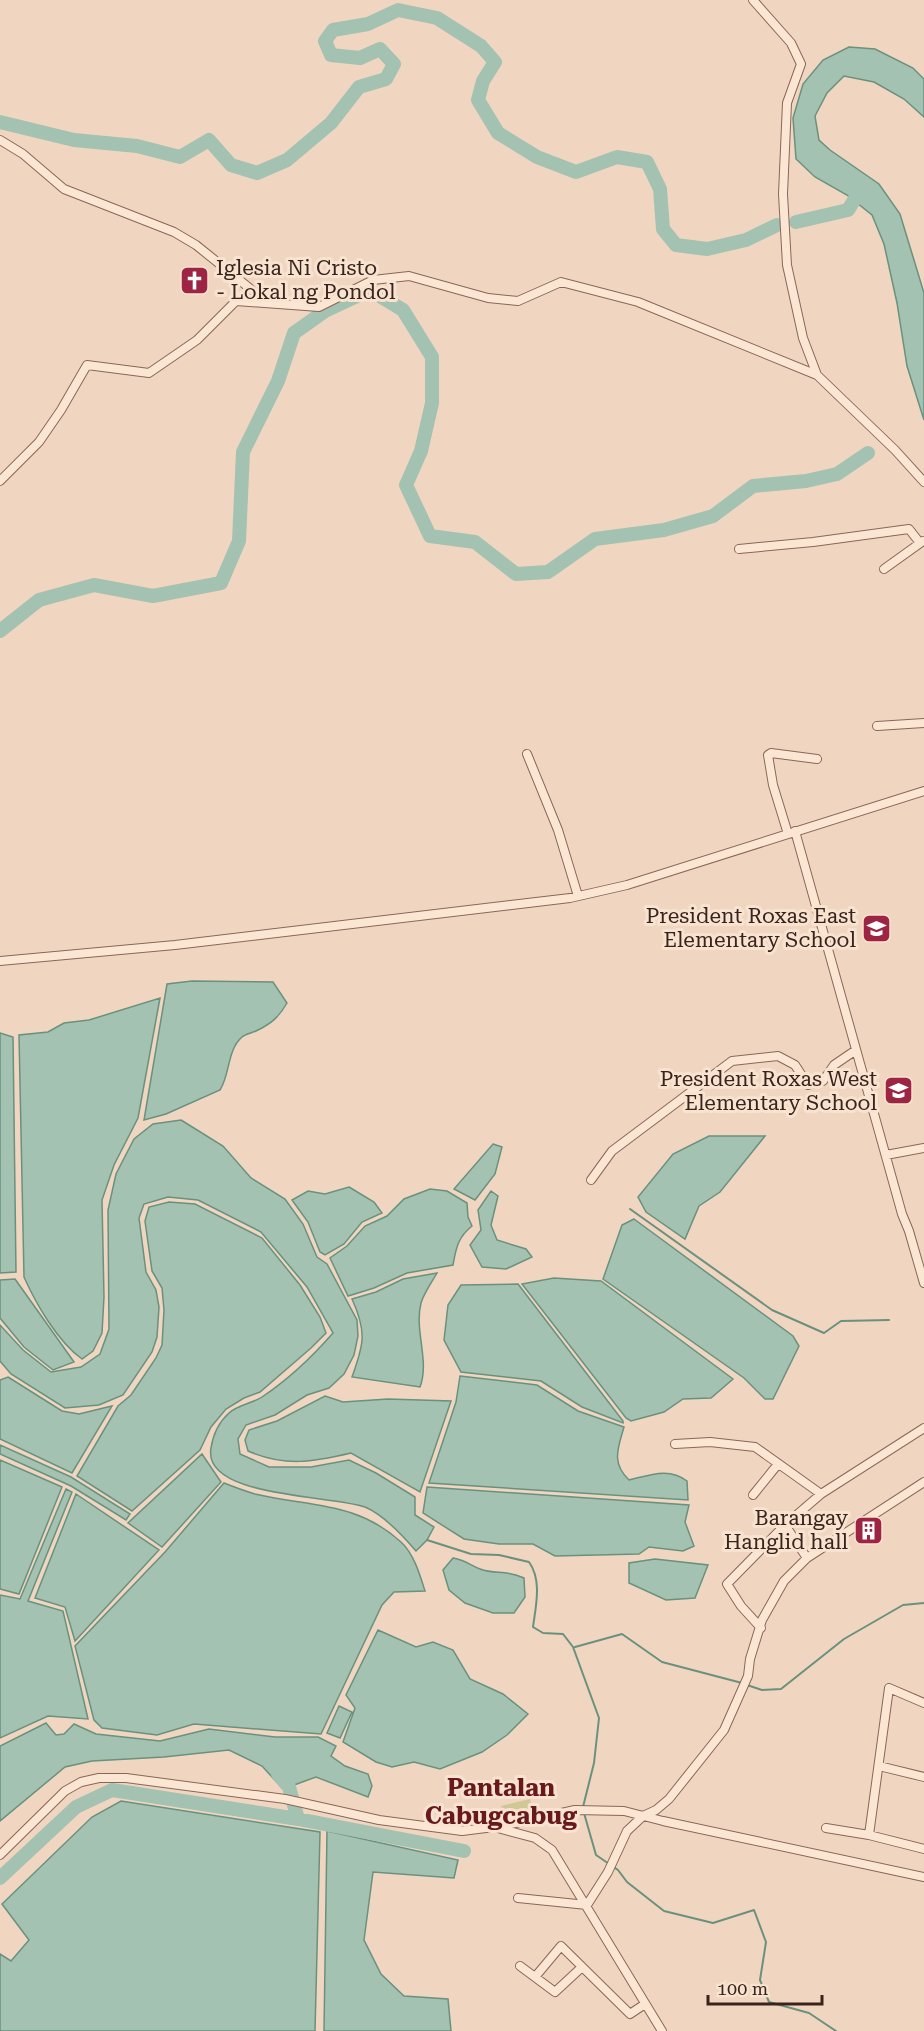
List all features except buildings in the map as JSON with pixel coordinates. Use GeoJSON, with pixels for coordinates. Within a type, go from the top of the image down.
{"type":"FeatureCollection","features":[{"type":"Feature","properties":{"kind":"street"},"geometry":{"type":"LineString","coordinates":[[753,0],[791,43],[801,64],[787,104],[783,194],[787,265],[803,338],[817,375]]}},
{"type":"Feature","properties":{"kind":"street"},"geometry":{"type":"LineString","coordinates":[[0,140],[23,154],[64,189],[182,236],[268,303]]}},
{"type":"Feature","properties":{"kind":"street"},"geometry":{"type":"LineString","coordinates":[[0,481],[39,442],[87,365],[149,372],[196,340],[236,301],[319,307],[373,280],[409,276],[488,298],[518,301],[561,282],[638,302],[817,375],[895,450],[924,482]]}},
{"type":"Feature","properties":{"kind":"street"},"geometry":{"type":"LineString","coordinates":[[739,549],[909,529],[922,541],[884,568]]}},
{"type":"Feature","properties":{"kind":"street"},"geometry":{"type":"LineString","coordinates":[[877,726],[924,723]]}},
{"type":"Feature","properties":{"kind":"street"},"geometry":{"type":"LineString","coordinates":[[527,754],[558,830],[578,896]]}},
{"type":"Feature","properties":{"kind":"street"},"geometry":{"type":"LineString","coordinates":[[817,759],[768,754],[773,785],[791,832],[924,1283]]}},
{"type":"Feature","properties":{"kind":"street"},"geometry":{"type":"LineString","coordinates":[[0,961],[176,945],[578,896],[627,885],[924,791]]}},
{"type":"Feature","properties":{"kind":"street"},"geometry":{"type":"LineString","coordinates":[[591,1180],[612,1151],[732,1061],[778,1056],[795,1065],[808,1085],[824,1081],[834,1065],[856,1050]]}},
{"type":"Feature","properties":{"kind":"street"},"geometry":{"type":"LineString","coordinates":[[886,1155],[924,1148]]}},
{"type":"Feature","properties":{"kind":"street"},"geometry":{"type":"LineString","coordinates":[[761,1628],[741,1606],[727,1584],[785,1525],[821,1494],[924,1428]]}},
{"type":"Feature","properties":{"kind":"street"},"geometry":{"type":"LineString","coordinates":[[675,1444],[710,1442],[755,1447],[821,1494]]}},
{"type":"Feature","properties":{"kind":"street"},"geometry":{"type":"LineString","coordinates":[[753,1495],[778,1464]]}},
{"type":"Feature","properties":{"kind":"street"},"geometry":{"type":"LineString","coordinates":[[587,1905],[608,1872],[627,1831],[643,1816],[656,1810],[669,1799],[724,1730],[748,1676],[750,1659],[762,1620],[784,1581],[807,1558],[924,1482]]}},
{"type":"Feature","properties":{"kind":"street"},"geometry":{"type":"LineString","coordinates":[[785,1525],[807,1558]]}},
{"type":"Feature","properties":{"kind":"street"},"geometry":{"type":"LineString","coordinates":[[869,1835],[889,1688],[924,1703]]}},
{"type":"Feature","properties":{"kind":"street"},"geometry":{"type":"LineString","coordinates":[[879,1766],[924,1777]]}},
{"type":"Feature","properties":{"kind":"street"},"geometry":{"type":"LineString","coordinates":[[0,1855],[65,1791],[81,1782],[99,1778],[126,1778],[285,1799],[379,1820],[462,1831],[494,1827],[575,1810],[624,1811],[924,1877]]}},
{"type":"Feature","properties":{"kind":"street"},"geometry":{"type":"LineString","coordinates":[[494,1827],[535,1838],[552,1850],[587,1905],[658,2030]]}},
{"type":"Feature","properties":{"kind":"street"},"geometry":{"type":"LineString","coordinates":[[826,1828],[869,1835],[924,1849]]}},
{"type":"Feature","properties":{"kind":"street"},"geometry":{"type":"LineString","coordinates":[[519,1898],[587,1905]]}},
{"type":"Feature","properties":{"kind":"street"},"geometry":{"type":"LineString","coordinates":[[535,1977],[561,1946],[630,2014],[645,2004]]}},
{"type":"Feature","properties":{"kind":"street"},"geometry":{"type":"LineString","coordinates":[[520,1966],[555,1992],[582,1966]]}},
{"type":"Feature","properties":{"kind":"shaded area"},"geometry":{"type":"Polygon","coordinates":[[[849,47],[875,49],[913,68],[924,79],[924,117],[904,99],[874,82],[844,76],[827,93],[815,116],[819,140],[879,184],[900,214],[924,293],[924,420],[907,366],[897,303],[884,244],[872,215],[847,195],[815,177],[796,159],[793,118],[803,84],[823,60],[849,47]]]}},
{"type":"Feature","properties":{"kind":"shaded area"},"geometry":{"type":"Polygon","coordinates":[[[192,981],[273,982],[287,1003],[270,1023],[243,1036],[237,1042],[220,1090],[166,1114],[144,1120],[167,984],[192,981]]]}},
{"type":"Feature","properties":{"kind":"shaded area"},"geometry":{"type":"Polygon","coordinates":[[[160,998],[138,1118],[114,1165],[102,1200],[104,1297],[102,1333],[93,1351],[82,1359],[64,1343],[48,1322],[24,1277],[19,1035],[48,1032],[64,1023],[89,1020],[160,998]]]}},
{"type":"Feature","properties":{"kind":"shaded area"},"geometry":{"type":"Polygon","coordinates":[[[0,1033],[13,1037],[16,1272],[0,1273],[0,1033]]]}},
{"type":"Feature","properties":{"kind":"shaded area"},"geometry":{"type":"Polygon","coordinates":[[[181,1120],[223,1146],[251,1178],[285,1199],[303,1224],[317,1257],[327,1264],[357,1320],[358,1336],[354,1355],[344,1374],[329,1388],[307,1395],[275,1415],[246,1425],[238,1439],[240,1454],[269,1467],[311,1467],[349,1460],[376,1473],[415,1497],[415,1515],[434,1527],[427,1540],[416,1551],[372,1510],[349,1503],[273,1492],[247,1485],[227,1477],[214,1464],[211,1448],[222,1420],[237,1408],[262,1397],[282,1383],[333,1333],[307,1287],[261,1232],[198,1200],[168,1197],[144,1204],[139,1218],[146,1272],[156,1290],[159,1307],[157,1337],[152,1352],[123,1395],[99,1405],[65,1408],[11,1374],[0,1361],[0,1325],[23,1350],[51,1372],[81,1367],[100,1354],[109,1329],[108,1210],[116,1174],[134,1139],[153,1124],[181,1120]]]}},
{"type":"Feature","properties":{"kind":"shaded area"},"geometry":{"type":"Polygon","coordinates":[[[709,1136],[765,1136],[720,1192],[699,1206],[685,1239],[646,1212],[638,1197],[673,1154],[709,1136]]]}},
{"type":"Feature","properties":{"kind":"shaded area"},"geometry":{"type":"Polygon","coordinates":[[[493,1144],[502,1147],[495,1174],[475,1200],[454,1189],[493,1144]]]}},
{"type":"Feature","properties":{"kind":"shaded area"},"geometry":{"type":"Polygon","coordinates":[[[349,1187],[374,1202],[382,1213],[362,1222],[344,1244],[325,1255],[320,1252],[308,1222],[292,1200],[308,1191],[325,1194],[349,1187]]]}},
{"type":"Feature","properties":{"kind":"shaded area"},"geometry":{"type":"Polygon","coordinates":[[[430,1189],[447,1191],[467,1203],[468,1217],[472,1226],[458,1243],[453,1265],[407,1273],[374,1288],[348,1296],[330,1258],[347,1246],[365,1226],[387,1216],[404,1199],[430,1189]]]}},
{"type":"Feature","properties":{"kind":"shaded area"},"geometry":{"type":"Polygon","coordinates":[[[491,1191],[498,1196],[491,1225],[497,1240],[526,1249],[532,1257],[506,1269],[482,1267],[470,1245],[481,1230],[478,1210],[491,1191]]]}},
{"type":"Feature","properties":{"kind":"shaded area"},"geometry":{"type":"Polygon","coordinates":[[[169,1202],[195,1204],[262,1238],[300,1285],[320,1317],[326,1333],[260,1392],[226,1409],[211,1427],[200,1450],[132,1511],[77,1476],[118,1406],[131,1395],[162,1345],[164,1310],[162,1288],[152,1271],[145,1221],[149,1207],[169,1202]]]}},
{"type":"Feature","properties":{"kind":"shaded area"},"geometry":{"type":"Polygon","coordinates":[[[634,1219],[793,1336],[799,1346],[773,1399],[765,1399],[744,1378],[603,1279],[622,1225],[634,1219]]]}},
{"type":"Feature","properties":{"kind":"shaded area"},"geometry":{"type":"Polygon","coordinates":[[[437,1273],[422,1299],[419,1314],[423,1356],[423,1377],[420,1387],[352,1377],[361,1347],[362,1329],[352,1299],[376,1292],[403,1279],[437,1273]]]}},
{"type":"Feature","properties":{"kind":"shaded area"},"geometry":{"type":"Polygon","coordinates":[[[554,1278],[601,1281],[733,1379],[711,1398],[683,1399],[664,1412],[631,1421],[626,1418],[522,1284],[554,1278]]]}},
{"type":"Feature","properties":{"kind":"shaded area"},"geometry":{"type":"Polygon","coordinates":[[[15,1279],[74,1362],[53,1370],[24,1347],[0,1318],[0,1280],[15,1279]]]}},
{"type":"Feature","properties":{"kind":"shaded area"},"geometry":{"type":"Polygon","coordinates":[[[518,1284],[623,1423],[582,1407],[541,1381],[461,1372],[444,1340],[448,1305],[461,1285],[518,1284]]]}},
{"type":"Feature","properties":{"kind":"shaded area"},"geometry":{"type":"Polygon","coordinates":[[[460,1376],[537,1385],[578,1411],[624,1427],[618,1455],[623,1474],[629,1480],[659,1473],[673,1474],[687,1481],[688,1500],[429,1483],[456,1402],[460,1376]]]}},
{"type":"Feature","properties":{"kind":"shaded area"},"geometry":{"type":"Polygon","coordinates":[[[8,1377],[62,1411],[79,1414],[112,1406],[72,1473],[0,1439],[0,1380],[8,1377]]]}},
{"type":"Feature","properties":{"kind":"shaded area"},"geometry":{"type":"Polygon","coordinates":[[[325,1396],[343,1402],[388,1399],[451,1401],[420,1492],[351,1453],[311,1461],[287,1461],[248,1451],[245,1440],[249,1430],[277,1421],[325,1396]]]}},
{"type":"Feature","properties":{"kind":"shaded area"},"geometry":{"type":"Polygon","coordinates":[[[0,1445],[71,1477],[130,1514],[126,1520],[71,1486],[0,1454],[0,1445]]]}},
{"type":"Feature","properties":{"kind":"shaded area"},"geometry":{"type":"Polygon","coordinates":[[[202,1454],[221,1482],[162,1547],[128,1523],[202,1454]]]}},
{"type":"Feature","properties":{"kind":"shaded area"},"geometry":{"type":"Polygon","coordinates":[[[0,1460],[62,1487],[19,1594],[0,1589],[0,1460]]]}},
{"type":"Feature","properties":{"kind":"shaded area"},"geometry":{"type":"Polygon","coordinates":[[[224,1483],[255,1494],[349,1512],[367,1519],[406,1547],[416,1565],[425,1591],[394,1592],[382,1605],[321,1734],[194,1724],[157,1735],[102,1728],[94,1720],[75,1646],[165,1552],[224,1483]]]}},
{"type":"Feature","properties":{"kind":"shaded area"},"geometry":{"type":"Polygon","coordinates":[[[427,1487],[689,1505],[685,1522],[694,1546],[683,1551],[649,1547],[639,1554],[555,1556],[533,1544],[499,1544],[464,1539],[423,1513],[427,1487]]]}},
{"type":"Feature","properties":{"kind":"shaded area"},"geometry":{"type":"Polygon","coordinates":[[[66,1489],[72,1492],[28,1601],[63,1611],[88,1719],[48,1716],[0,1738],[0,1595],[20,1599],[66,1489]]]}},
{"type":"Feature","properties":{"kind":"shaded area"},"geometry":{"type":"Polygon","coordinates":[[[76,1494],[159,1550],[75,1641],[65,1607],[35,1598],[76,1494]]]}},
{"type":"Feature","properties":{"kind":"shaded area"},"geometry":{"type":"Polygon","coordinates":[[[453,1558],[486,1571],[524,1578],[525,1597],[514,1613],[493,1613],[465,1603],[449,1590],[443,1570],[453,1558]]]}},
{"type":"Feature","properties":{"kind":"shaded area"},"geometry":{"type":"Polygon","coordinates":[[[655,1559],[708,1565],[695,1598],[666,1600],[629,1583],[629,1563],[655,1559]]]}},
{"type":"Feature","properties":{"kind":"shaded area"},"geometry":{"type":"Polygon","coordinates":[[[378,1630],[416,1647],[433,1642],[453,1650],[470,1679],[503,1694],[528,1714],[507,1735],[482,1752],[440,1769],[414,1762],[392,1767],[376,1762],[343,1742],[355,1708],[346,1695],[378,1630]]]}},
{"type":"Feature","properties":{"kind":"shaded area"},"geometry":{"type":"Polygon","coordinates":[[[339,1706],[352,1712],[340,1738],[327,1733],[339,1706]]]}},
{"type":"Feature","properties":{"kind":"shaded area"},"geometry":{"type":"Polygon","coordinates":[[[46,1723],[56,1735],[64,1734],[74,1724],[96,1734],[160,1741],[209,1729],[275,1737],[318,1737],[336,1746],[331,1756],[345,1766],[368,1774],[372,1786],[368,1797],[316,1777],[283,1789],[262,1766],[229,1750],[92,1761],[65,1767],[0,1821],[0,1746],[46,1723]]]}},
{"type":"Feature","properties":{"kind":"shaded area"},"geometry":{"type":"Polygon","coordinates":[[[530,1799],[533,1812],[504,1819],[501,1806],[530,1799]]]}},
{"type":"Feature","properties":{"kind":"shaded area"},"geometry":{"type":"Polygon","coordinates":[[[121,1801],[320,1832],[315,2031],[0,2031],[0,1954],[11,1961],[29,1940],[2,1904],[92,1817],[121,1801]]]}},
{"type":"Feature","properties":{"kind":"shaded area"},"geometry":{"type":"Polygon","coordinates":[[[327,1831],[458,1860],[454,1878],[373,1872],[364,1940],[381,1974],[404,1996],[448,1999],[451,2031],[324,2031],[327,1831]]]}},
{"type":"Feature","properties":{"kind":"waterway"},"geometry":{"type":"LineString","coordinates":[[0,122],[74,140],[137,146],[180,157],[209,140],[231,165],[257,173],[287,160],[331,123],[359,87],[386,79],[394,64],[380,49],[360,58],[331,55],[325,41],[333,30],[368,24],[398,10],[437,18],[481,46],[495,62],[483,81],[478,100],[498,133],[537,157],[576,172],[617,157],[647,162],[660,189],[663,229],[676,245],[707,249],[746,240],[777,225]]}},
{"type":"Feature","properties":{"kind":"waterway"},"geometry":{"type":"LineString","coordinates":[[796,222],[848,210],[861,189]]}},
{"type":"Feature","properties":{"kind":"waterway"},"geometry":{"type":"LineString","coordinates":[[0,631],[39,600],[94,585],[153,596],[221,583],[239,541],[243,452],[278,381],[294,333],[325,311],[370,290],[403,310],[432,357],[432,403],[421,451],[406,485],[430,536],[475,542],[516,574],[548,572],[595,539],[664,530],[713,516],[753,486],[806,481],[837,474],[868,453]]}},
{"type":"Feature","properties":{"kind":"waterway"},"geometry":{"type":"LineString","coordinates":[[630,1209],[772,1310],[824,1333],[841,1321],[889,1320]]}},
{"type":"Feature","properties":{"kind":"waterway"},"geometry":{"type":"LineString","coordinates":[[427,1540],[471,1554],[499,1555],[529,1562],[537,1585],[533,1627],[543,1633],[563,1634],[573,1647],[599,1718],[594,1763],[583,1807]]}},
{"type":"Feature","properties":{"kind":"waterway"},"geometry":{"type":"LineString","coordinates":[[747,1685],[762,1690],[781,1689],[844,1639],[903,1605],[924,1603]]}},
{"type":"Feature","properties":{"kind":"waterway"},"geometry":{"type":"LineString","coordinates":[[575,1647],[622,1634],[662,1662],[742,1683]]}},
{"type":"Feature","properties":{"kind":"waterway"},"geometry":{"type":"LineString","coordinates":[[278,1774],[289,1787],[298,1819],[464,1851]]}},
{"type":"Feature","properties":{"kind":"waterway"},"geometry":{"type":"LineString","coordinates":[[0,1878],[76,1807],[112,1790],[298,1819]]}},
{"type":"Feature","properties":{"kind":"waterway"},"geometry":{"type":"LineString","coordinates":[[584,1813],[596,1855],[618,1870],[627,1882],[664,1911],[713,1923],[754,1910],[766,1942],[760,1980],[769,2002],[809,2013],[836,2031]]}},
{"type":"Feature","properties":{"kind":"place","name":"Iglesia Ni Cristo - Lokal ng Pondol"},"geometry":{"type":"Point","coordinates":[195,280]}},
{"type":"Feature","properties":{"kind":"place","name":"President Roxas East Elementary School"},"geometry":{"type":"Point","coordinates":[877,928]}},
{"type":"Feature","properties":{"kind":"place","name":"President Roxas West Elementary School"},"geometry":{"type":"Point","coordinates":[898,1091]}},
{"type":"Feature","properties":{"kind":"place","name":"Barangay Hanglid hall"},"geometry":{"type":"Point","coordinates":[869,1530]}},
{"type":"Feature","properties":{"kind":"district","name":"Pantalan Cabugcabug"},"geometry":{"type":"Point","coordinates":[501,1802]}}]}
